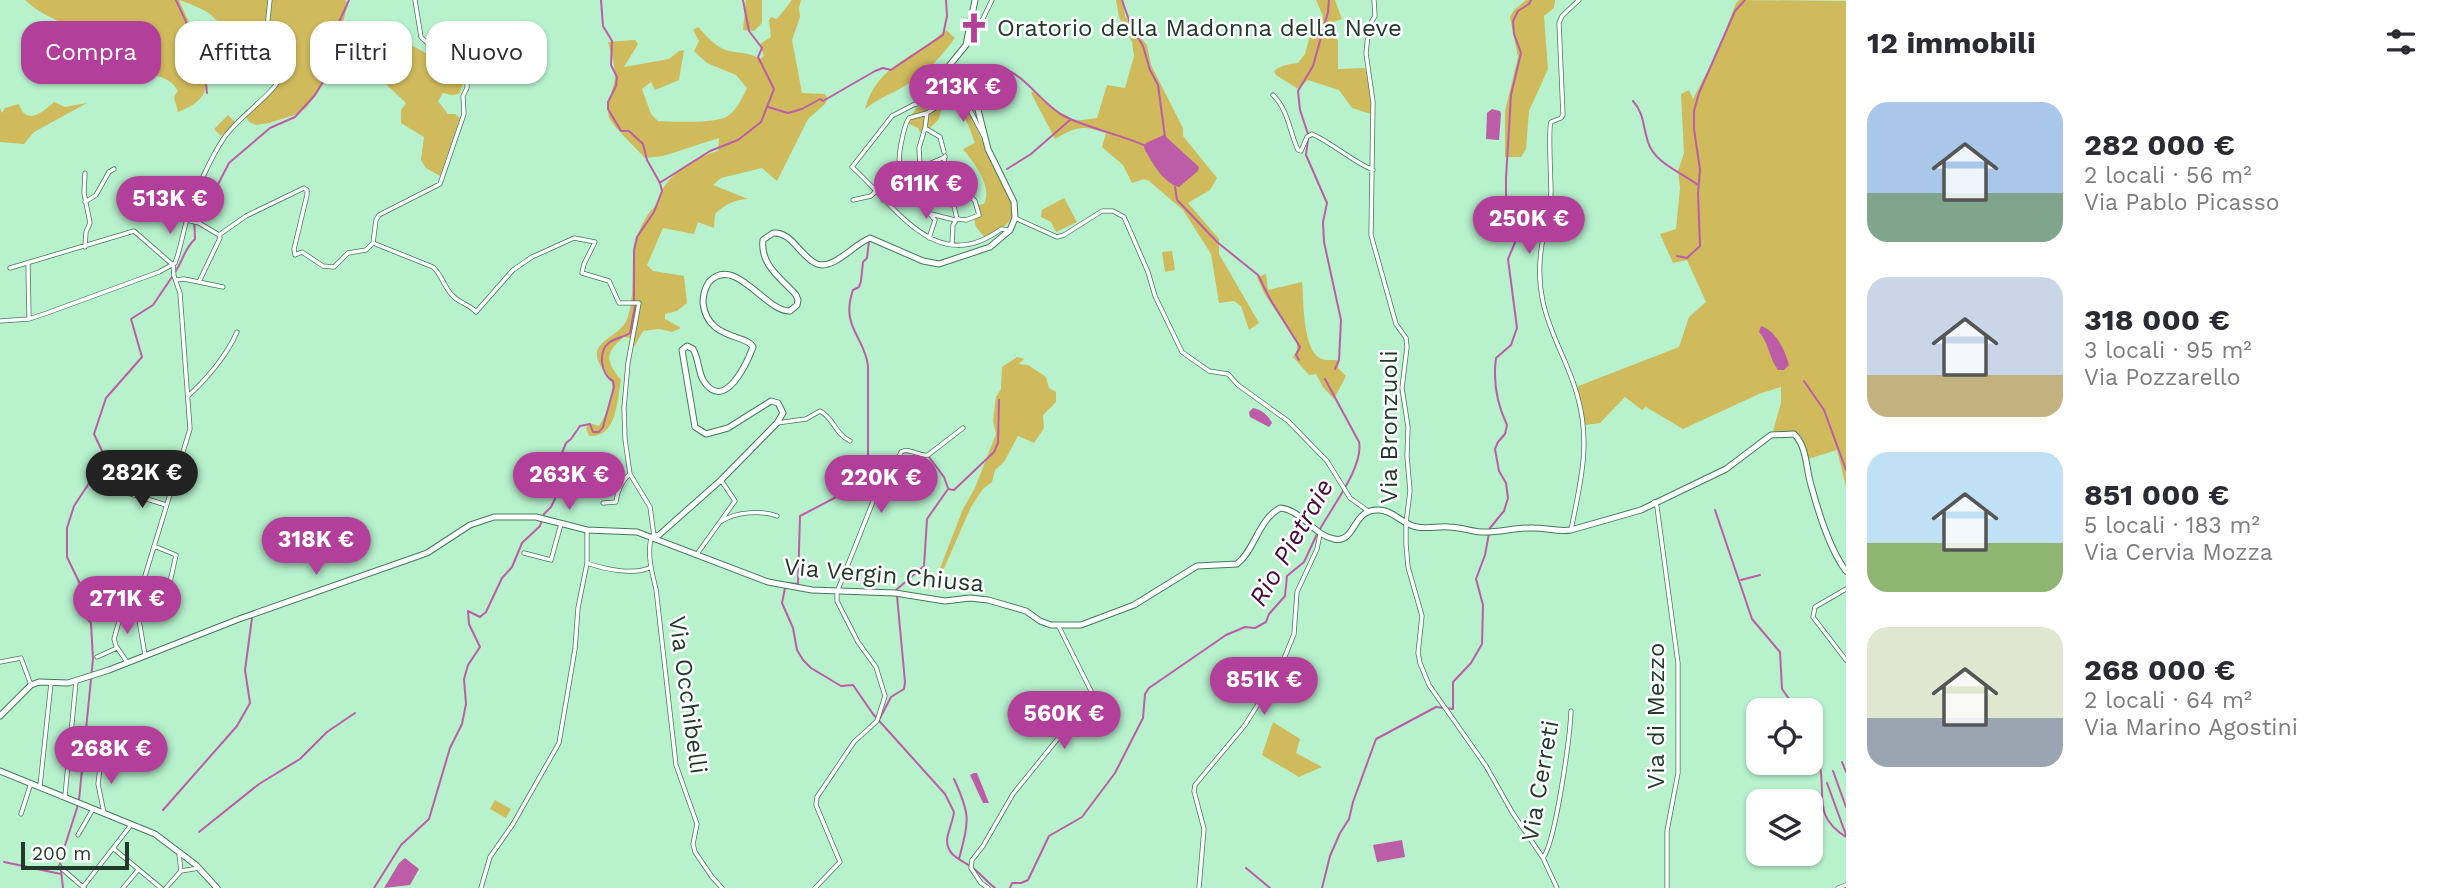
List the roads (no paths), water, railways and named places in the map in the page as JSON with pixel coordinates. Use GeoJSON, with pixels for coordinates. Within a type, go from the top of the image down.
{"type":"FeatureCollection","features":[{"type":"Feature","properties":{"kind":"street"},"geometry":{"type":"LineString","coordinates":[[0,321],[29,318],[173,265],[189,213],[223,138],[285,74],[286,65],[282,60],[271,64],[264,56],[272,2],[270,0]]}},
{"type":"Feature","properties":{"kind":"street"},"geometry":{"type":"LineString","coordinates":[[219,235],[246,216],[304,188],[307,195],[293,249],[295,255],[302,252],[323,267],[334,267],[348,253],[366,250],[373,243],[379,215],[440,184],[464,114],[463,96],[467,81],[421,37],[415,0]]}},
{"type":"Feature","properties":{"kind":"street"},"geometry":{"type":"LineString","coordinates":[[967,42],[975,0]]}},
{"type":"Feature","properties":{"kind":"street"},"geometry":{"type":"LineString","coordinates":[[984,137],[977,106],[966,87],[948,66],[975,35],[992,0]]}},
{"type":"Feature","properties":{"kind":"street","name":"Via Bronzuoli"},"geometry":{"type":"LineString","coordinates":[[1374,0],[1375,16],[1369,26],[1366,53],[1373,102],[1371,203],[1374,249],[1396,324],[1406,338],[1408,347],[1402,388],[1408,427],[1410,491],[1406,523],[1408,567],[1423,615],[1418,653],[1425,676],[1543,858],[1557,888]]}},
{"type":"Feature","properties":{"kind":"street"},"geometry":{"type":"LineString","coordinates":[[1571,530],[1585,458],[1583,429],[1578,397],[1543,303],[1540,273],[1542,244],[1551,207],[1551,143],[1548,128],[1551,122],[1563,115],[1559,23],[1562,16],[1579,0]]}},
{"type":"Feature","properties":{"kind":"street"},"geometry":{"type":"LineString","coordinates":[[1273,95],[1284,111],[1298,150],[1301,151],[1307,136],[1312,134],[1329,142],[1355,163],[1373,170]]}},
{"type":"Feature","properties":{"kind":"street"},"geometry":{"type":"LineString","coordinates":[[653,537],[659,535],[722,480],[777,423],[783,413],[778,403],[771,401],[721,431],[706,434],[695,426],[681,355],[683,348],[689,347],[695,352],[704,382],[709,387],[722,390],[738,379],[753,347],[749,341],[722,332],[709,320],[703,303],[708,284],[720,275],[733,276],[756,290],[778,309],[790,310],[797,305],[798,300],[766,261],[762,251],[763,240],[773,233],[786,236],[811,261],[823,265],[835,262],[856,245],[870,238],[933,264],[985,250],[1010,230],[1015,218],[1014,202],[968,108],[950,99],[932,99],[892,116],[852,167],[883,200],[929,238],[952,244],[972,245],[987,240],[1001,229],[1010,230]]}},
{"type":"Feature","properties":{"kind":"street"},"geometry":{"type":"LineString","coordinates":[[929,238],[936,223],[935,219],[905,185],[898,158],[909,118],[927,113],[950,99]]}},
{"type":"Feature","properties":{"kind":"street"},"geometry":{"type":"LineString","coordinates":[[911,192],[927,180],[921,167],[919,148],[927,113]]}},
{"type":"Feature","properties":{"kind":"street"},"geometry":{"type":"LineString","coordinates":[[925,128],[940,137],[945,155],[956,219],[952,244]]}},
{"type":"Feature","properties":{"kind":"street"},"geometry":{"type":"LineString","coordinates":[[853,200],[871,196],[875,190],[902,179],[945,155]]}},
{"type":"Feature","properties":{"kind":"street"},"geometry":{"type":"LineString","coordinates":[[85,202],[96,195],[109,172],[114,169]]}},
{"type":"Feature","properties":{"kind":"street"},"geometry":{"type":"LineString","coordinates":[[85,173],[85,202],[90,223],[85,247]]}},
{"type":"Feature","properties":{"kind":"street"},"geometry":{"type":"LineString","coordinates":[[922,206],[941,190],[964,183],[979,215],[966,220],[929,214]]}},
{"type":"Feature","properties":{"kind":"street"},"geometry":{"type":"LineString","coordinates":[[883,200],[905,185]]}},
{"type":"Feature","properties":{"kind":"street"},"geometry":{"type":"LineString","coordinates":[[1015,218],[1057,237],[1102,211],[1108,210],[1121,215],[1127,222],[1155,296],[1182,352],[1209,371],[1228,374],[1238,385],[1288,421],[1327,461],[1350,498],[1368,511]]}},
{"type":"Feature","properties":{"kind":"street"},"geometry":{"type":"LineString","coordinates":[[187,220],[199,223],[219,235]]}},
{"type":"Feature","properties":{"kind":"street"},"geometry":{"type":"LineString","coordinates":[[10,268],[134,231],[173,265],[180,293],[191,419],[189,436],[141,589],[139,604],[145,654]]}},
{"type":"Feature","properties":{"kind":"street"},"geometry":{"type":"LineString","coordinates":[[199,282],[219,235]]}},
{"type":"Feature","properties":{"kind":"street"},"geometry":{"type":"LineString","coordinates":[[373,243],[433,267],[452,295],[476,312],[513,270],[525,261],[571,239],[590,240],[595,243],[582,273],[609,281],[619,303],[637,302],[637,321],[628,363],[624,408],[630,474],[618,492],[615,503],[603,503]]}},
{"type":"Feature","properties":{"kind":"street"},"geometry":{"type":"LineString","coordinates":[[28,264],[29,318]]}},
{"type":"Feature","properties":{"kind":"street"},"geometry":{"type":"LineString","coordinates":[[174,276],[223,287]]}},
{"type":"Feature","properties":{"kind":"street"},"geometry":{"type":"LineString","coordinates":[[188,396],[207,376],[233,342],[237,332]]}},
{"type":"Feature","properties":{"kind":"street"},"geometry":{"type":"LineString","coordinates":[[777,423],[806,419],[820,411],[829,417],[841,437],[850,441]]}},
{"type":"Feature","properties":{"kind":"street"},"geometry":{"type":"LineString","coordinates":[[815,888],[840,862],[816,801],[854,742],[877,721],[885,696],[876,667],[858,642],[837,601],[836,592],[878,489],[897,464],[901,452],[906,450],[925,456],[963,428]]}},
{"type":"Feature","properties":{"kind":"street"},"geometry":{"type":"LineString","coordinates":[[1199,888],[1204,829],[1195,785],[1245,725],[1279,671],[1294,634],[1297,592],[1317,550],[1320,534],[1343,540],[1349,535],[1357,519],[1368,511],[1385,510],[1418,528],[1460,527],[1479,532],[1511,528],[1560,532],[1571,530],[1641,510],[1726,469],[1771,435],[1794,434],[1802,445],[1811,487],[1825,529],[1846,571]]}},
{"type":"Feature","properties":{"kind":"street","name":"Via Occhibelli"},"geometry":{"type":"LineString","coordinates":[[630,474],[649,503],[653,537],[649,547],[651,567],[656,589],[676,765],[697,824],[693,844],[695,852],[722,888]]}},
{"type":"Feature","properties":{"kind":"street"},"geometry":{"type":"LineString","coordinates":[[697,554],[735,501],[722,480]]}},
{"type":"Feature","properties":{"kind":"street"},"geometry":{"type":"LineString","coordinates":[[125,492],[167,505]]}},
{"type":"Feature","properties":{"kind":"street","name":"Via di Mezzo"},"geometry":{"type":"LineString","coordinates":[[1654,502],[1657,507],[1678,663],[1678,773],[1667,831],[1667,888]]}},
{"type":"Feature","properties":{"kind":"street","name":"Via Vergin Chiusa"},"geometry":{"type":"LineString","coordinates":[[30,685],[39,682],[76,681],[91,676],[426,553],[482,520],[494,517],[542,518],[587,530],[626,531],[653,537],[768,582],[836,592],[895,593],[945,601],[979,598],[1020,609],[1040,621],[1058,625],[1081,625],[1134,605],[1197,566],[1237,564],[1244,557],[1257,532],[1280,508],[1300,517],[1320,534]]}},
{"type":"Feature","properties":{"kind":"street"},"geometry":{"type":"LineString","coordinates":[[720,523],[729,516],[737,515],[770,513],[777,516]]}},
{"type":"Feature","properties":{"kind":"street"},"geometry":{"type":"LineString","coordinates":[[524,553],[551,560],[561,524]]}},
{"type":"Feature","properties":{"kind":"street"},"geometry":{"type":"LineString","coordinates":[[481,888],[490,857],[513,824],[559,743],[587,563],[587,530]]}},
{"type":"Feature","properties":{"kind":"street"},"geometry":{"type":"LineString","coordinates":[[141,589],[168,586],[176,556],[173,552],[154,546]]}},
{"type":"Feature","properties":{"kind":"street"},"geometry":{"type":"LineString","coordinates":[[587,563],[599,568],[641,571],[651,567]]}},
{"type":"Feature","properties":{"kind":"street"},"geometry":{"type":"LineString","coordinates":[[146,602],[149,589]]}},
{"type":"Feature","properties":{"kind":"street"},"geometry":{"type":"LineString","coordinates":[[1846,589],[1815,607],[1812,612],[1846,660]]}},
{"type":"Feature","properties":{"kind":"street"},"geometry":{"type":"LineString","coordinates":[[127,662],[117,648],[114,635],[121,610],[126,606],[157,602]]}},
{"type":"Feature","properties":{"kind":"street"},"geometry":{"type":"LineString","coordinates":[[988,888],[971,869],[972,860],[1013,794],[1073,720],[1096,701],[1058,625]]}},
{"type":"Feature","properties":{"kind":"street"},"geometry":{"type":"LineString","coordinates":[[97,657],[117,648]]}},
{"type":"Feature","properties":{"kind":"street"},"geometry":{"type":"LineString","coordinates":[[0,654],[1,661],[21,658],[30,685],[0,716]]}},
{"type":"Feature","properties":{"kind":"street"},"geometry":{"type":"LineString","coordinates":[[65,796],[76,681]]}},
{"type":"Feature","properties":{"kind":"street"},"geometry":{"type":"LineString","coordinates":[[40,786],[51,683]]}},
{"type":"Feature","properties":{"kind":"street","name":"Via Cerreti"},"geometry":{"type":"LineString","coordinates":[[1543,858],[1549,850],[1556,816],[1571,711]]}},
{"type":"Feature","properties":{"kind":"street"},"geometry":{"type":"LineString","coordinates":[[101,759],[98,784],[104,813]]}},
{"type":"Feature","properties":{"kind":"street"},"geometry":{"type":"LineString","coordinates":[[0,771],[155,834],[190,860],[217,888]]}},
{"type":"Feature","properties":{"kind":"street"},"geometry":{"type":"LineString","coordinates":[[21,814],[31,783]]}},
{"type":"Feature","properties":{"kind":"street"},"geometry":{"type":"LineString","coordinates":[[78,835],[93,809]]}},
{"type":"Feature","properties":{"kind":"street"},"geometry":{"type":"LineString","coordinates":[[60,867],[83,887],[132,824]]}},
{"type":"Feature","properties":{"kind":"street"},"geometry":{"type":"LineString","coordinates":[[114,849],[163,888],[181,871],[199,869]]}},
{"type":"Feature","properties":{"kind":"street"},"geometry":{"type":"LineString","coordinates":[[178,850],[181,871]]}},
{"type":"Feature","properties":{"kind":"street"},"geometry":{"type":"LineString","coordinates":[[182,865],[190,860]]}},
{"type":"Feature","properties":{"kind":"street"},"geometry":{"type":"LineString","coordinates":[[189,870],[190,860]]}},
{"type":"Feature","properties":{"kind":"street"},"geometry":{"type":"LineString","coordinates":[[123,888],[138,870]]}},
{"type":"Feature","properties":{"kind":"street"},"geometry":{"type":"LineString","coordinates":[[1838,888],[1846,885]]}},
{"type":"Feature","properties":{"kind":"waterway"},"geometry":{"type":"LineString","coordinates":[[176,0],[200,56],[207,93]]}},
{"type":"Feature","properties":{"kind":"waterway"},"geometry":{"type":"LineString","coordinates":[[175,272],[195,239],[194,216],[200,210],[202,201],[213,194],[229,163],[270,128],[295,117],[315,95],[333,65],[339,22],[349,0]]}},
{"type":"Feature","properties":{"kind":"waterway"},"geometry":{"type":"LineString","coordinates":[[601,0],[603,26],[612,41],[611,65],[617,77],[608,109],[621,131],[629,131],[643,144],[647,160],[662,191],[654,212],[637,237],[634,250],[634,300]]}},
{"type":"Feature","properties":{"kind":"waterway"},"geometry":{"type":"LineString","coordinates":[[661,182],[710,151],[738,140],[761,122],[774,89],[758,57],[762,48],[749,31],[743,0]]}},
{"type":"Feature","properties":{"kind":"waterway"},"geometry":{"type":"LineString","coordinates":[[768,107],[788,113],[802,109],[820,99],[823,101],[875,71],[883,68],[891,70],[943,35],[947,16],[946,0]]}},
{"type":"Feature","properties":{"kind":"waterway"},"geometry":{"type":"LineString","coordinates":[[1122,0],[1158,85],[1165,137]]}},
{"type":"Feature","properties":{"kind":"waterway"},"geometry":{"type":"LineString","coordinates":[[1308,134],[1300,110],[1298,91],[1313,66],[1329,0]]}},
{"type":"Feature","properties":{"kind":"waterway"},"geometry":{"type":"LineString","coordinates":[[1322,888],[1330,856],[1349,819],[1376,739],[1436,707],[1453,709],[1453,682],[1471,663],[1482,644],[1483,605],[1476,579],[1485,555],[1490,528],[1504,511],[1508,498],[1495,449],[1505,434],[1507,425],[1497,392],[1496,358],[1511,345],[1517,328],[1508,259],[1520,222],[1506,196],[1511,95],[1521,53],[1514,34],[1513,21],[1518,11],[1531,0]]}},
{"type":"Feature","properties":{"kind":"waterway"},"geometry":{"type":"LineString","coordinates":[[1677,256],[1687,258],[1700,246],[1700,170],[1694,111],[1699,93],[1735,11],[1745,0]]}},
{"type":"Feature","properties":{"kind":"waterway"},"geometry":{"type":"LineString","coordinates":[[977,67],[1012,72],[1064,116],[1146,146]]}},
{"type":"Feature","properties":{"kind":"waterway"},"geometry":{"type":"LineString","coordinates":[[1633,101],[1656,156],[1698,185]]}},
{"type":"Feature","properties":{"kind":"waterway"},"geometry":{"type":"LineString","coordinates":[[1007,169],[1031,154],[1070,120]]}},
{"type":"Feature","properties":{"kind":"waterway"},"geometry":{"type":"LineString","coordinates":[[1308,139],[1306,155],[1327,203],[1323,222],[1324,242],[1341,320],[1339,360],[1335,369]]}},
{"type":"Feature","properties":{"kind":"waterway","name":"Rio Pietraie"},"geometry":{"type":"LineString","coordinates":[[1175,187],[1177,200],[1217,242],[1258,275],[1300,347],[1296,355],[1299,360]]}},
{"type":"Feature","properties":{"kind":"waterway"},"geometry":{"type":"LineString","coordinates":[[787,583],[798,584],[800,516],[865,482],[868,476],[868,366],[849,313],[853,290],[859,287],[861,281],[869,241]]}},
{"type":"Feature","properties":{"kind":"waterway"},"geometry":{"type":"LineString","coordinates":[[79,800],[93,659],[91,623],[76,605],[81,586],[67,557],[67,528],[74,506],[103,462],[103,453],[94,434],[106,398],[142,357],[131,319],[153,305],[172,277]]}},
{"type":"Feature","properties":{"kind":"waterway"},"geometry":{"type":"LineString","coordinates":[[374,888],[401,845],[429,819],[450,748],[462,724],[466,704],[464,679],[468,665],[480,647],[469,624],[468,611],[480,617],[486,612],[502,578],[512,567],[522,543],[540,526],[544,514],[555,499],[551,479],[566,443],[580,426],[590,424],[593,432],[599,432],[603,427],[614,387],[613,381],[603,368],[603,351],[610,342],[630,333],[635,306]]}},
{"type":"Feature","properties":{"kind":"waterway","name":"Rio Pietraie"},"geometry":{"type":"LineString","coordinates":[[1320,529],[1352,474],[1359,452],[1359,442],[1325,379]]}},
{"type":"Feature","properties":{"kind":"waterway"},"geometry":{"type":"LineString","coordinates":[[1804,381],[1824,410],[1846,470]]}},
{"type":"Feature","properties":{"kind":"waterway"},"geometry":{"type":"LineString","coordinates":[[896,590],[924,566],[927,519],[948,489],[954,490],[994,452],[998,443],[999,400]]}},
{"type":"Feature","properties":{"kind":"waterway"},"geometry":{"type":"LineString","coordinates":[[929,457],[944,477],[948,488]]}},
{"type":"Feature","properties":{"kind":"waterway"},"geometry":{"type":"LineString","coordinates":[[1715,510],[1752,619],[1780,652],[1782,689],[1788,698]]}},
{"type":"Feature","properties":{"kind":"waterway","name":"Rio Pietraie"},"geometry":{"type":"LineString","coordinates":[[1010,888],[1012,883],[1028,880],[1049,836],[1082,817],[1115,773],[1143,718],[1145,694],[1149,688],[1226,635],[1245,627],[1255,628],[1266,622],[1269,614],[1285,596],[1287,576],[1304,562],[1317,534]]}},
{"type":"Feature","properties":{"kind":"waterway"},"geometry":{"type":"LineString","coordinates":[[1741,580],[1760,575]]}},
{"type":"Feature","properties":{"kind":"waterway"},"geometry":{"type":"LineString","coordinates":[[785,588],[782,603],[793,628],[797,650],[803,660],[841,686],[853,685],[873,714],[945,794],[954,812],[947,840],[950,850],[995,888]]}},
{"type":"Feature","properties":{"kind":"waterway"},"geometry":{"type":"LineString","coordinates":[[879,720],[891,697],[904,689],[897,596]]}},
{"type":"Feature","properties":{"kind":"waterway"},"geometry":{"type":"LineString","coordinates":[[163,810],[237,726],[250,703],[245,670],[252,618]]}},
{"type":"Feature","properties":{"kind":"waterway"},"geometry":{"type":"LineString","coordinates":[[199,832],[259,784],[300,759],[327,732],[355,713]]}},
{"type":"Feature","properties":{"kind":"waterway"},"geometry":{"type":"LineString","coordinates":[[1842,762],[1846,772]]}},
{"type":"Feature","properties":{"kind":"waterway"},"geometry":{"type":"LineString","coordinates":[[1833,771],[1846,807]]}},
{"type":"Feature","properties":{"kind":"waterway"},"geometry":{"type":"LineString","coordinates":[[1820,775],[1823,809],[1830,823],[1846,837]]}},
{"type":"Feature","properties":{"kind":"waterway"},"geometry":{"type":"LineString","coordinates":[[954,779],[967,818],[959,859]]}},
{"type":"Feature","properties":{"kind":"waterway"},"geometry":{"type":"LineString","coordinates":[[1827,783],[1846,835]]}},
{"type":"Feature","properties":{"kind":"waterway"},"geometry":{"type":"LineString","coordinates":[[63,888],[60,861],[78,805]]}},
{"type":"Feature","properties":{"kind":"waterway"},"geometry":{"type":"LineString","coordinates":[[4,862],[61,874]]}},
{"type":"Feature","properties":{"kind":"waterway"},"geometry":{"type":"LineString","coordinates":[[1246,868],[1270,888]]}},
{"type":"Feature","properties":{"kind":"place","name":"Oratorio della Madonna della Neve"},"geometry":{"type":"Point","coordinates":[974,28]}}]}
